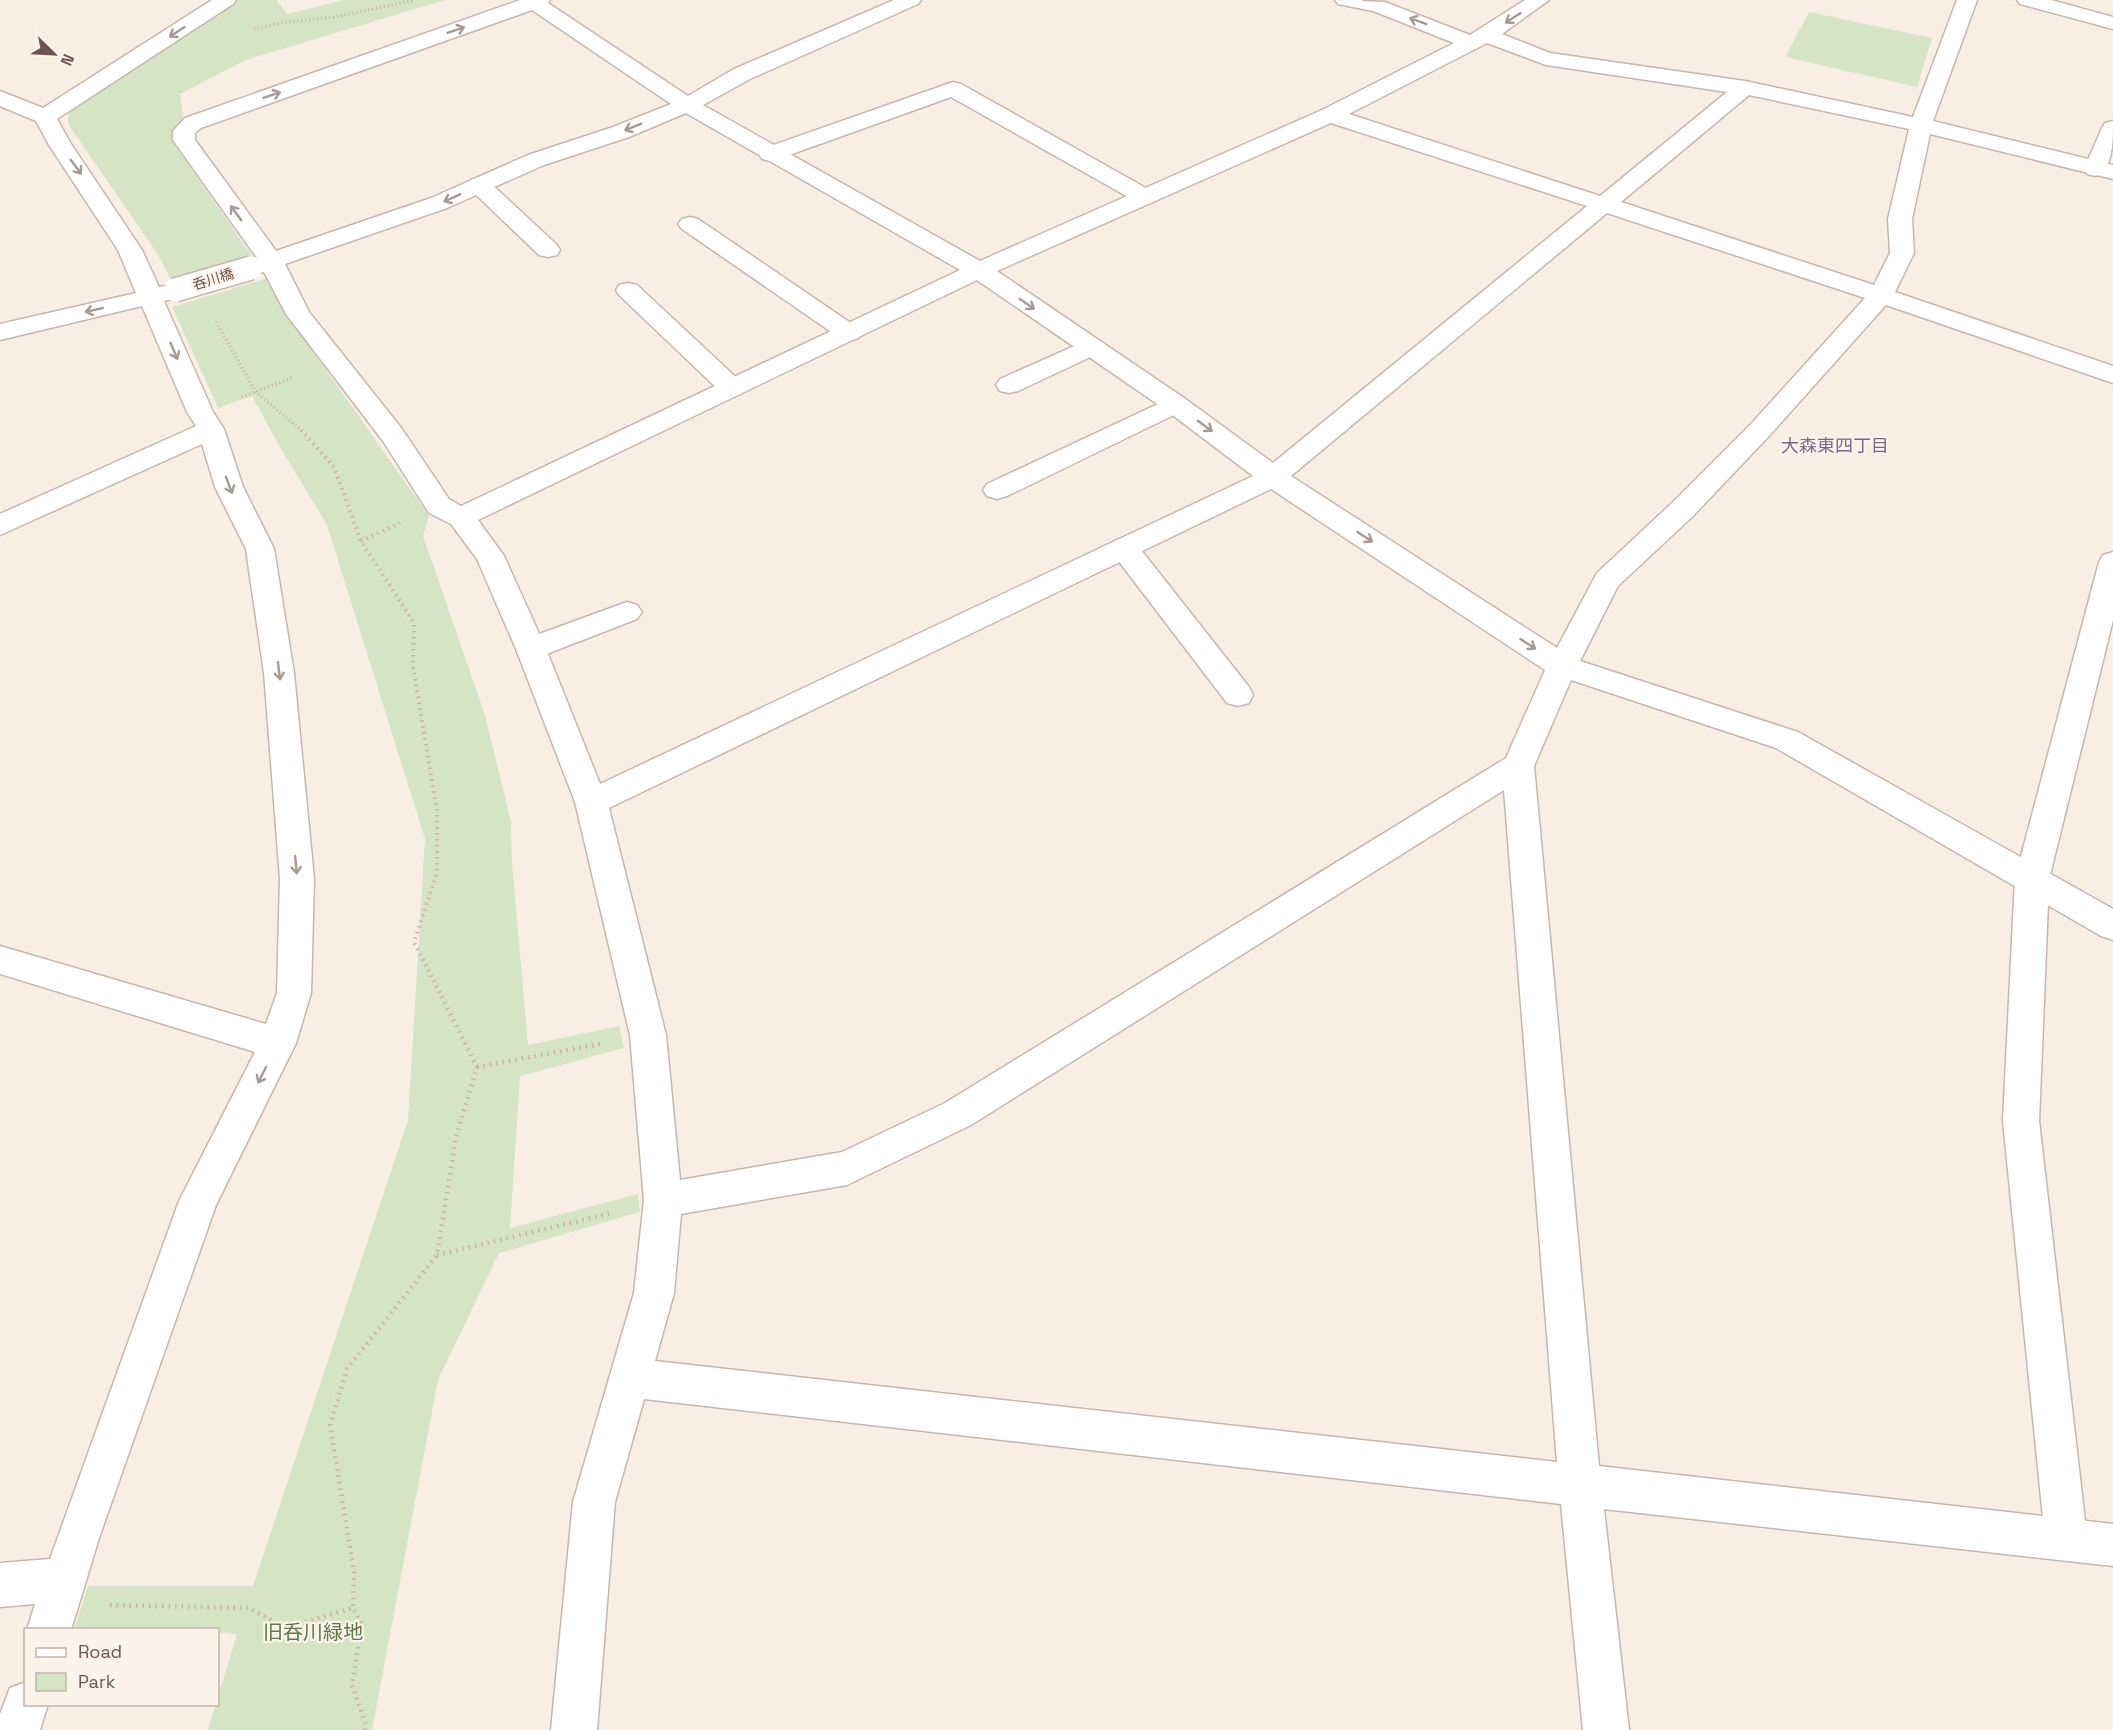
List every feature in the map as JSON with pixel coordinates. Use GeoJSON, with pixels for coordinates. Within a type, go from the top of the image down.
{"type":"FeatureCollection","features":[{"type":"Feature","properties":{"kind":"street"},"geometry":{"type":"LineString","coordinates":[[45,117],[226,0]]}},
{"type":"Feature","properties":{"kind":"street","name":"呑川橋"},"geometry":{"type":"LineString","coordinates":[[0,332],[176,290],[261,264],[439,203],[536,160],[621,132],[687,105],[742,74],[911,0]]}},
{"type":"Feature","properties":{"kind":"street"},"geometry":{"type":"LineString","coordinates":[[1345,0],[1378,6],[1546,59],[1745,88],[1921,125],[2104,170],[2113,128]]}},
{"type":"Feature","properties":{"kind":"street"},"geometry":{"type":"LineString","coordinates":[[461,516],[979,270],[1330,115],[1479,39],[1539,0]]}},
{"type":"Feature","properties":{"kind":"street"},"geometry":{"type":"LineString","coordinates":[[1606,1730],[1580,1485],[1518,766],[1562,666],[1607,580],[1683,509],[1760,430],[1881,294],[1902,253],[1900,219],[1921,125],[1967,0]]}},
{"type":"Feature","properties":{"kind":"street"},"geometry":{"type":"LineString","coordinates":[[2027,0],[2113,23]]}},
{"type":"Feature","properties":{"kind":"street"},"geometry":{"type":"LineString","coordinates":[[574,1730],[594,1502],[654,1293],[663,1200],[648,1035],[591,802],[531,649],[490,556],[461,516],[439,506],[393,435],[261,264],[184,140],[184,131],[193,123],[537,1],[687,105],[979,270],[1175,404],[1274,477],[1562,666],[1787,740],[2113,926]]}},
{"type":"Feature","properties":{"kind":"street"},"geometry":{"type":"LineString","coordinates":[[591,802],[1274,477],[1745,88]]}},
{"type":"Feature","properties":{"kind":"street"},"geometry":{"type":"LineString","coordinates":[[770,153],[953,89],[1144,197]]}},
{"type":"Feature","properties":{"kind":"street"},"geometry":{"type":"LineString","coordinates":[[4,103],[45,117],[60,145],[130,250],[200,412],[211,429],[229,487],[260,549],[279,673],[297,879],[294,993],[278,1043],[198,1201],[49,1628]]}},
{"type":"Feature","properties":{"kind":"street"},"geometry":{"type":"LineString","coordinates":[[1330,115],[1881,294],[2113,375]]}},
{"type":"Feature","properties":{"kind":"street"},"geometry":{"type":"LineString","coordinates":[[479,185],[548,250]]}},
{"type":"Feature","properties":{"kind":"street"},"geometry":{"type":"LineString","coordinates":[[690,224],[849,333]]}},
{"type":"Feature","properties":{"kind":"street"},"geometry":{"type":"LineString","coordinates":[[628,290],[732,388]]}},
{"type":"Feature","properties":{"kind":"street"},"geometry":{"type":"LineString","coordinates":[[1009,386],[1090,347]]}},
{"type":"Feature","properties":{"kind":"street"},"geometry":{"type":"LineString","coordinates":[[997,490],[1175,404]]}},
{"type":"Feature","properties":{"kind":"street"},"geometry":{"type":"LineString","coordinates":[[0,525],[211,429]]}},
{"type":"Feature","properties":{"kind":"street"},"geometry":{"type":"LineString","coordinates":[[1124,548],[1238,695]]}},
{"type":"Feature","properties":{"kind":"street"},"geometry":{"type":"LineString","coordinates":[[2066,1538],[2021,1121],[2032,879],[2113,562]]}},
{"type":"Feature","properties":{"kind":"street"},"geometry":{"type":"LineString","coordinates":[[531,649],[627,612]]}},
{"type":"Feature","properties":{"kind":"street"},"geometry":{"type":"LineString","coordinates":[[663,1200],[847,1168],[958,1114],[1518,766]]}},
{"type":"Feature","properties":{"kind":"street"},"geometry":{"type":"LineString","coordinates":[[0,960],[278,1043]]}},
{"type":"Feature","properties":{"kind":"street"},"geometry":{"type":"LineString","coordinates":[[630,1378],[2113,1545]]}},
{"type":"Feature","properties":{"kind":"street"},"geometry":{"type":"LineString","coordinates":[[0,1585],[65,1580]]}},
{"type":"Feature","properties":{"kind":"street"},"geometry":{"type":"LineString","coordinates":[[17,1730],[25,1706]]}},
{"type":"Feature","properties":{"kind":"path"},"geometry":{"type":"LineString","coordinates":[[252,30],[285,22],[335,17],[415,0]]}},
{"type":"Feature","properties":{"kind":"path"},"geometry":{"type":"LineString","coordinates":[[212,316],[256,392],[308,436],[334,467],[361,541],[414,623],[413,667],[437,811],[437,873],[414,942],[477,1067],[456,1138],[437,1255],[347,1369],[330,1425],[354,1572],[353,1608],[362,1624],[352,1685],[366,1724],[365,1730]]}},
{"type":"Feature","properties":{"kind":"path"},"geometry":{"type":"LineString","coordinates":[[477,1067],[648,1035]]}},
{"type":"Feature","properties":{"kind":"path"},"geometry":{"type":"LineString","coordinates":[[437,1255],[663,1200]]}},
{"type":"Feature","properties":{"kind":"path"},"geometry":{"type":"LineString","coordinates":[[65,1580],[91,1605],[249,1608],[285,1628],[353,1608]]}},
{"type":"Feature","properties":{"kind":"green space"},"geometry":{"type":"Polygon","coordinates":[[[234,0],[276,0],[287,14],[344,0],[445,0],[246,60],[180,94],[184,125],[175,145],[254,259],[172,282],[157,253],[68,124],[69,108],[234,0]]]}},
{"type":"Feature","properties":{"kind":"green space"},"geometry":{"type":"Polygon","coordinates":[[[1809,12],[1932,38],[1917,87],[1785,57],[1809,12]]]}},
{"type":"Feature","properties":{"kind":"green space","name":"旧呑川緑地"},"geometry":{"type":"Polygon","coordinates":[[[271,277],[288,316],[429,516],[423,536],[485,715],[511,822],[512,863],[528,1045],[619,1026],[624,1048],[520,1076],[510,1228],[638,1194],[640,1212],[499,1253],[438,1380],[372,1730],[208,1730],[215,1706],[219,1706],[219,1694],[237,1634],[219,1633],[219,1628],[75,1628],[88,1586],[253,1586],[408,1120],[425,839],[327,525],[252,396],[218,408],[172,307],[271,277]]]}},
{"type":"Feature","properties":{"kind":"district","name":"大森東四丁目"},"geometry":{"type":"Point","coordinates":[1835,446]}}]}
